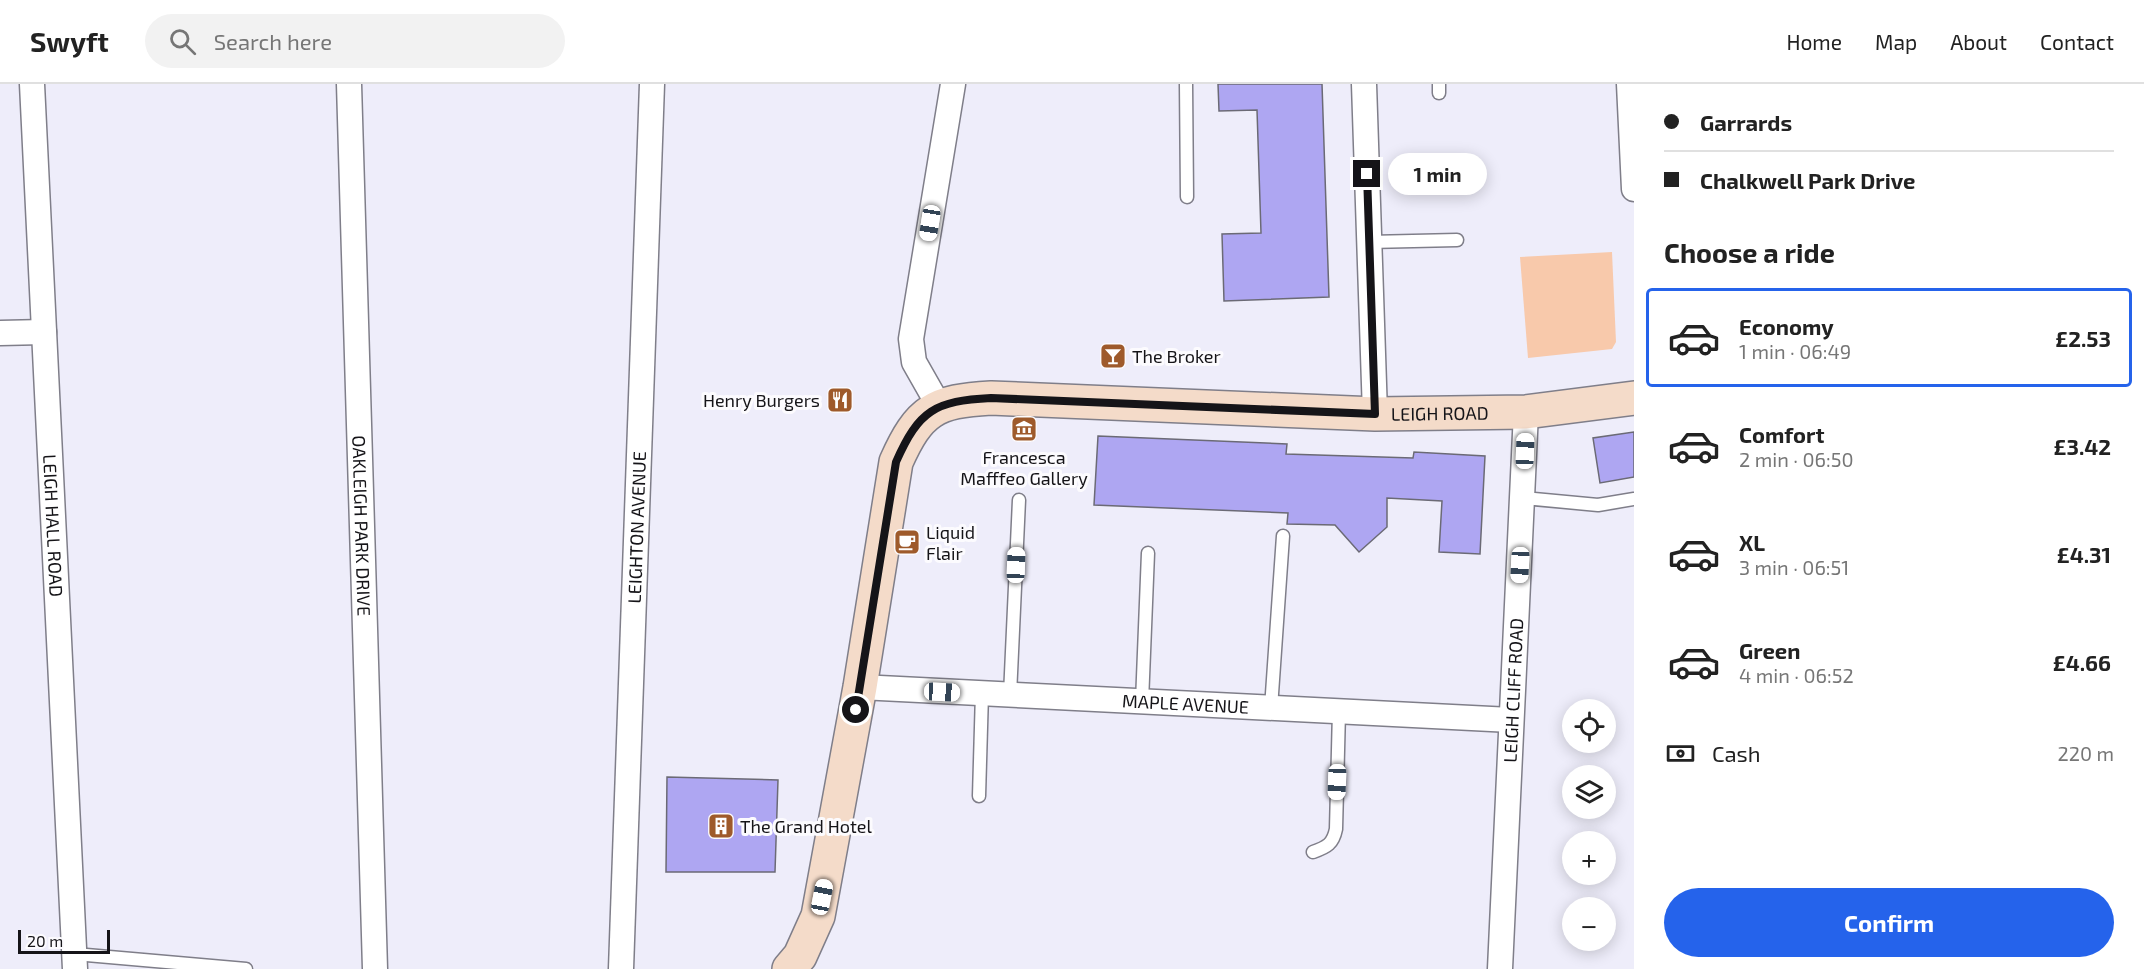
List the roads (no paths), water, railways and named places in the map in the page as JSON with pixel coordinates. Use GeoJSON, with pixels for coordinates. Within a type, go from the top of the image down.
{"type":"FeatureCollection","features":[{"type":"Feature","properties":{"kind":"street","name":"LEIGH HALL ROAD"},"geometry":{"type":"LineString","coordinates":[[32,84],[75,961]]}},
{"type":"Feature","properties":{"kind":"street","name":"OAKLEIGH PARK DRIVE"},"geometry":{"type":"LineString","coordinates":[[349,84],[375,969]]}},
{"type":"Feature","properties":{"kind":"street","name":"LEIGHTON AVENUE"},"geometry":{"type":"LineString","coordinates":[[621,969],[652,84]]}},
{"type":"Feature","properties":{"kind":"street"},"geometry":{"type":"LineString","coordinates":[[939,406],[914,362],[911,339],[952,84]]}},
{"type":"Feature","properties":{"kind":"street"},"geometry":{"type":"LineString","coordinates":[[1364,84],[1375,414]]}},
{"type":"Feature","properties":{"kind":"street"},"geometry":{"type":"LineString","coordinates":[[1629,84],[1634,189]]}},
{"type":"Feature","properties":{"kind":"street"},"geometry":{"type":"LineString","coordinates":[[0,333],[44,332]]}},
{"type":"Feature","properties":{"kind":"street","name":"LEIGH ROAD"},"geometry":{"type":"LineString","coordinates":[[789,969],[800,956],[819,916],[860,687],[896,462],[907,436],[920,420],[939,406],[962,399],[991,398],[1375,414],[1526,412],[1634,398]]}},
{"type":"Feature","properties":{"kind":"street","name":"LEIGH CLIFF ROAD"},"geometry":{"type":"LineString","coordinates":[[1500,969],[1526,412]]}},
{"type":"Feature","properties":{"kind":"street","name":"MAPLE AVENUE"},"geometry":{"type":"LineString","coordinates":[[860,687],[1511,720]]}},
{"type":"Feature","properties":{"kind":"lane"},"geometry":{"type":"LineString","coordinates":[[1186,84],[1187,197]]}},
{"type":"Feature","properties":{"kind":"lane"},"geometry":{"type":"LineString","coordinates":[[1370,242],[1457,240]]}},
{"type":"Feature","properties":{"kind":"lane"},"geometry":{"type":"LineString","coordinates":[[1523,498],[1598,505],[1634,499]]}},
{"type":"Feature","properties":{"kind":"lane"},"geometry":{"type":"LineString","coordinates":[[1010,695],[1019,500]]}},
{"type":"Feature","properties":{"kind":"lane"},"geometry":{"type":"LineString","coordinates":[[1271,708],[1283,536]]}},
{"type":"Feature","properties":{"kind":"lane"},"geometry":{"type":"LineString","coordinates":[[1142,702],[1148,553]]}},
{"type":"Feature","properties":{"kind":"lane"},"geometry":{"type":"LineString","coordinates":[[979,796],[982,693]]}},
{"type":"Feature","properties":{"kind":"lane"},"geometry":{"type":"LineString","coordinates":[[1313,852],[1334,841],[1339,711]]}},
{"type":"Feature","properties":{"kind":"lane"},"geometry":{"type":"LineString","coordinates":[[75,961],[246,969]]}},
{"type":"Feature","properties":{"kind":"place","name":"The Broker"},"geometry":{"type":"Point","coordinates":[1113,356]}},
{"type":"Feature","properties":{"kind":"place","name":"Henry Burgers"},"geometry":{"type":"Point","coordinates":[840,400]}},
{"type":"Feature","properties":{"kind":"place","name":"Francesca Mafffeo Gallery"},"geometry":{"type":"Point","coordinates":[1024,429]}},
{"type":"Feature","properties":{"kind":"place","name":"Liquid Flair"},"geometry":{"type":"Point","coordinates":[907,542]}},
{"type":"Feature","properties":{"kind":"place","name":"The Grand Hotel"},"geometry":{"type":"Point","coordinates":[721,826]}}]}
